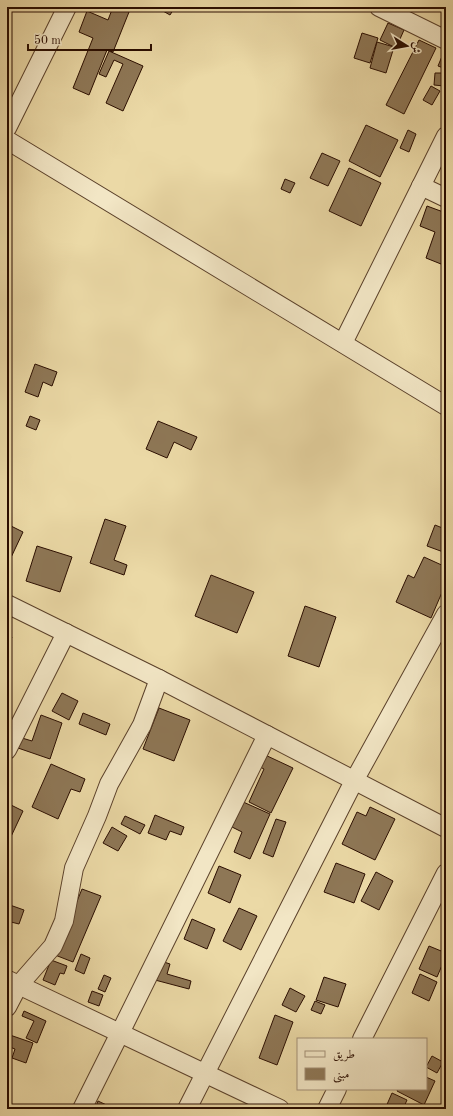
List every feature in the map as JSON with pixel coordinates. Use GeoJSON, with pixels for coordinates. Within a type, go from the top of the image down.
{"type":"FeatureCollection","features":[{"type":"Feature","properties":{"kind":"street"},"geometry":{"type":"LineString","coordinates":[[7,128],[67,7]]}},
{"type":"Feature","properties":{"kind":"street"},"geometry":{"type":"LineString","coordinates":[[379,7],[446,40]]}},
{"type":"Feature","properties":{"kind":"street"},"geometry":{"type":"LineString","coordinates":[[342,343],[446,136]]}},
{"type":"Feature","properties":{"kind":"street"},"geometry":{"type":"LineString","coordinates":[[7,140],[446,406]]}},
{"type":"Feature","properties":{"kind":"street"},"geometry":{"type":"LineString","coordinates":[[421,186],[446,198]]}},
{"type":"Feature","properties":{"kind":"street"},"geometry":{"type":"LineString","coordinates":[[7,604],[159,679],[446,828]]}},
{"type":"Feature","properties":{"kind":"street"},"geometry":{"type":"LineString","coordinates":[[187,1109],[354,781],[446,614]]}},
{"type":"Feature","properties":{"kind":"street"},"geometry":{"type":"LineString","coordinates":[[7,750],[66,633]]}},
{"type":"Feature","properties":{"kind":"street"},"geometry":{"type":"LineString","coordinates":[[7,1007],[12,983],[53,946],[64,920],[74,868],[97,816],[109,784],[142,725],[159,679]]}},
{"type":"Feature","properties":{"kind":"street"},"geometry":{"type":"LineString","coordinates":[[82,1109],[267,735]]}},
{"type":"Feature","properties":{"kind":"street"},"geometry":{"type":"LineString","coordinates":[[363,1038],[446,873]]}},
{"type":"Feature","properties":{"kind":"street"},"geometry":{"type":"LineString","coordinates":[[12,983],[280,1109]]}},
{"type":"Feature","properties":{"kind":"street"},"geometry":{"type":"LineString","coordinates":[[327,1109],[336,1090]]}},
{"type":"Feature","properties":{"kind":"building"},"geometry":{"type":"Polygon","coordinates":[[[7,7],[10,7],[7,17],[7,7]]]}},
{"type":"Feature","properties":{"kind":"building"},"geometry":{"type":"Polygon","coordinates":[[[113,7],[131,7],[113,52],[107,50],[89,95],[73,88],[93,38],[79,32],[87,11],[108,20],[113,7]]]}},
{"type":"Feature","properties":{"kind":"building"},"geometry":{"type":"Polygon","coordinates":[[[156,7],[175,7],[170,15],[156,7]]]}},
{"type":"Feature","properties":{"kind":"building"},"geometry":{"type":"Polygon","coordinates":[[[388,23],[404,30],[396,48],[380,40],[388,23]]]}},
{"type":"Feature","properties":{"kind":"building"},"geometry":{"type":"Polygon","coordinates":[[[362,33],[378,38],[370,63],[354,58],[362,33]]]}},
{"type":"Feature","properties":{"kind":"building"},"geometry":{"type":"Polygon","coordinates":[[[419,40],[436,48],[404,114],[386,105],[419,40]]]}},
{"type":"Feature","properties":{"kind":"building"},"geometry":{"type":"Polygon","coordinates":[[[377,42],[394,47],[386,73],[370,68],[377,42]]]}},
{"type":"Feature","properties":{"kind":"building"},"geometry":{"type":"Polygon","coordinates":[[[446,49],[446,69],[438,66],[446,49]]]}},
{"type":"Feature","properties":{"kind":"building"},"geometry":{"type":"Polygon","coordinates":[[[109,51],[143,66],[123,111],[106,103],[123,64],[114,60],[106,77],[99,74],[109,51]]]}},
{"type":"Feature","properties":{"kind":"building"},"geometry":{"type":"Polygon","coordinates":[[[435,73],[444,73],[444,86],[434,85],[435,73]]]}},
{"type":"Feature","properties":{"kind":"building"},"geometry":{"type":"Polygon","coordinates":[[[431,86],[440,91],[432,105],[423,100],[431,86]]]}},
{"type":"Feature","properties":{"kind":"building"},"geometry":{"type":"Polygon","coordinates":[[[366,125],[398,140],[380,177],[349,161],[366,125]]]}},
{"type":"Feature","properties":{"kind":"building"},"geometry":{"type":"Polygon","coordinates":[[[408,130],[416,134],[409,152],[400,148],[408,130]]]}},
{"type":"Feature","properties":{"kind":"building"},"geometry":{"type":"Polygon","coordinates":[[[322,153],[340,161],[328,186],[310,178],[322,153]]]}},
{"type":"Feature","properties":{"kind":"building"},"geometry":{"type":"Polygon","coordinates":[[[349,168],[381,183],[361,226],[329,211],[349,168]]]}},
{"type":"Feature","properties":{"kind":"building"},"geometry":{"type":"Polygon","coordinates":[[[285,179],[295,183],[290,193],[281,189],[285,179]]]}},
{"type":"Feature","properties":{"kind":"building"},"geometry":{"type":"Polygon","coordinates":[[[427,206],[446,213],[446,266],[426,258],[435,232],[420,226],[427,206]]]}},
{"type":"Feature","properties":{"kind":"building"},"geometry":{"type":"Polygon","coordinates":[[[35,364],[57,372],[52,386],[43,382],[38,397],[25,392],[35,364]]]}},
{"type":"Feature","properties":{"kind":"building"},"geometry":{"type":"Polygon","coordinates":[[[30,416],[40,420],[36,430],[26,426],[30,416]]]}},
{"type":"Feature","properties":{"kind":"building"},"geometry":{"type":"Polygon","coordinates":[[[158,421],[197,437],[191,450],[174,442],[167,458],[146,449],[158,421]]]}},
{"type":"Feature","properties":{"kind":"building"},"geometry":{"type":"Polygon","coordinates":[[[105,519],[126,526],[114,560],[127,565],[124,575],[90,563],[105,519]]]}},
{"type":"Feature","properties":{"kind":"building"},"geometry":{"type":"Polygon","coordinates":[[[7,524],[23,532],[7,566],[7,524]]]}},
{"type":"Feature","properties":{"kind":"building"},"geometry":{"type":"Polygon","coordinates":[[[435,525],[445,529],[446,525],[446,553],[427,546],[435,525]]]}},
{"type":"Feature","properties":{"kind":"building"},"geometry":{"type":"Polygon","coordinates":[[[37,546],[72,557],[60,592],[26,581],[37,546]]]}},
{"type":"Feature","properties":{"kind":"building"},"geometry":{"type":"Polygon","coordinates":[[[424,557],[446,567],[446,583],[431,618],[396,602],[408,575],[414,578],[424,557]]]}},
{"type":"Feature","properties":{"kind":"building"},"geometry":{"type":"Polygon","coordinates":[[[211,575],[254,592],[237,633],[195,616],[211,575]]]}},
{"type":"Feature","properties":{"kind":"building"},"geometry":{"type":"Polygon","coordinates":[[[305,606],[336,617],[319,667],[288,656],[305,606]]]}},
{"type":"Feature","properties":{"kind":"building"},"geometry":{"type":"Polygon","coordinates":[[[7,634],[12,637],[7,647],[7,634]]]}},
{"type":"Feature","properties":{"kind":"building"},"geometry":{"type":"Polygon","coordinates":[[[62,693],[78,701],[69,720],[52,711],[62,693]]]}},
{"type":"Feature","properties":{"kind":"building"},"geometry":{"type":"Polygon","coordinates":[[[159,708],[190,720],[174,761],[143,749],[159,708]]]}},
{"type":"Feature","properties":{"kind":"building"},"geometry":{"type":"Polygon","coordinates":[[[83,713],[110,724],[106,735],[79,724],[83,713]]]}},
{"type":"Feature","properties":{"kind":"building"},"geometry":{"type":"Polygon","coordinates":[[[41,715],[62,723],[50,759],[18,748],[22,738],[32,741],[41,715]]]}},
{"type":"Feature","properties":{"kind":"building"},"geometry":{"type":"Polygon","coordinates":[[[263,754],[293,768],[271,813],[249,802],[264,769],[258,766],[263,754]]]}},
{"type":"Feature","properties":{"kind":"building"},"geometry":{"type":"Polygon","coordinates":[[[51,764],[85,779],[80,792],[71,789],[58,819],[32,807],[51,764]]]}},
{"type":"Feature","properties":{"kind":"building"},"geometry":{"type":"Polygon","coordinates":[[[241,801],[270,814],[250,859],[234,852],[242,832],[230,826],[241,801]]]}},
{"type":"Feature","properties":{"kind":"building"},"geometry":{"type":"Polygon","coordinates":[[[7,803],[23,811],[8,843],[7,843],[7,803]]]}},
{"type":"Feature","properties":{"kind":"building"},"geometry":{"type":"Polygon","coordinates":[[[370,807],[395,819],[375,860],[342,844],[357,812],[366,816],[370,807]]]}},
{"type":"Feature","properties":{"kind":"building"},"geometry":{"type":"Polygon","coordinates":[[[155,815],[184,827],[181,835],[170,831],[166,840],[148,833],[155,815]]]}},
{"type":"Feature","properties":{"kind":"building"},"geometry":{"type":"Polygon","coordinates":[[[125,816],[145,825],[140,834],[121,824],[125,816]]]}},
{"type":"Feature","properties":{"kind":"building"},"geometry":{"type":"Polygon","coordinates":[[[276,819],[286,822],[273,857],[263,853],[276,819]]]}},
{"type":"Feature","properties":{"kind":"building"},"geometry":{"type":"Polygon","coordinates":[[[112,827],[127,836],[118,851],[103,843],[112,827]]]}},
{"type":"Feature","properties":{"kind":"building"},"geometry":{"type":"Polygon","coordinates":[[[336,863],[365,874],[354,903],[324,892],[336,863]]]}},
{"type":"Feature","properties":{"kind":"building"},"geometry":{"type":"Polygon","coordinates":[[[219,866],[241,875],[230,903],[208,893],[219,866]]]}},
{"type":"Feature","properties":{"kind":"building"},"geometry":{"type":"Polygon","coordinates":[[[376,872],[393,881],[379,910],[361,901],[376,872]]]}},
{"type":"Feature","properties":{"kind":"building"},"geometry":{"type":"Polygon","coordinates":[[[82,889],[101,896],[73,962],[55,955],[82,889]]]}},
{"type":"Feature","properties":{"kind":"building"},"geometry":{"type":"Polygon","coordinates":[[[7,904],[24,910],[19,924],[7,921],[7,904]]]}},
{"type":"Feature","properties":{"kind":"building"},"geometry":{"type":"Polygon","coordinates":[[[239,908],[257,916],[241,950],[223,941],[239,908]]]}},
{"type":"Feature","properties":{"kind":"building"},"geometry":{"type":"Polygon","coordinates":[[[192,919],[215,929],[207,949],[184,939],[192,919]]]}},
{"type":"Feature","properties":{"kind":"building"},"geometry":{"type":"Polygon","coordinates":[[[429,946],[446,953],[437,977],[419,969],[429,946]]]}},
{"type":"Feature","properties":{"kind":"building"},"geometry":{"type":"Polygon","coordinates":[[[81,954],[90,958],[84,974],[75,970],[81,954]]]}},
{"type":"Feature","properties":{"kind":"building"},"geometry":{"type":"Polygon","coordinates":[[[51,960],[67,966],[64,974],[60,973],[55,985],[43,980],[51,960]]]}},
{"type":"Feature","properties":{"kind":"building"},"geometry":{"type":"Polygon","coordinates":[[[161,961],[170,964],[167,974],[191,981],[189,989],[155,980],[161,961]]]}},
{"type":"Feature","properties":{"kind":"building"},"geometry":{"type":"Polygon","coordinates":[[[420,974],[437,982],[429,1001],[412,993],[420,974]]]}},
{"type":"Feature","properties":{"kind":"building"},"geometry":{"type":"Polygon","coordinates":[[[104,975],[111,978],[105,992],[98,989],[104,975]]]}},
{"type":"Feature","properties":{"kind":"building"},"geometry":{"type":"Polygon","coordinates":[[[324,977],[346,984],[338,1007],[316,1000],[324,977]]]}},
{"type":"Feature","properties":{"kind":"building"},"geometry":{"type":"Polygon","coordinates":[[[290,988],[305,996],[296,1012],[282,1005],[290,988]]]}},
{"type":"Feature","properties":{"kind":"building"},"geometry":{"type":"Polygon","coordinates":[[[92,991],[103,995],[99,1006],[88,1002],[92,991]]]}},
{"type":"Feature","properties":{"kind":"building"},"geometry":{"type":"Polygon","coordinates":[[[315,1001],[325,1005],[321,1014],[311,1010],[315,1001]]]}},
{"type":"Feature","properties":{"kind":"building"},"geometry":{"type":"Polygon","coordinates":[[[24,1011],[46,1021],[37,1043],[26,1038],[34,1021],[22,1016],[24,1011]]]}},
{"type":"Feature","properties":{"kind":"building"},"geometry":{"type":"Polygon","coordinates":[[[275,1015],[293,1022],[277,1065],[259,1058],[275,1015]]]}},
{"type":"Feature","properties":{"kind":"building"},"geometry":{"type":"Polygon","coordinates":[[[7,1034],[33,1043],[26,1063],[12,1058],[15,1049],[7,1046],[7,1034]]]}},
{"type":"Feature","properties":{"kind":"building"},"geometry":{"type":"Polygon","coordinates":[[[432,1056],[443,1062],[437,1073],[427,1068],[432,1056]]]}},
{"type":"Feature","properties":{"kind":"building"},"geometry":{"type":"Polygon","coordinates":[[[427,1077],[435,1081],[424,1105],[397,1091],[427,1090],[427,1077]]]}},
{"type":"Feature","properties":{"kind":"building"},"geometry":{"type":"Polygon","coordinates":[[[392,1093],[407,1100],[403,1109],[385,1109],[392,1093]]]}},
{"type":"Feature","properties":{"kind":"building"},"geometry":{"type":"Polygon","coordinates":[[[98,1101],[115,1109],[95,1109],[98,1101]]]}}]}
